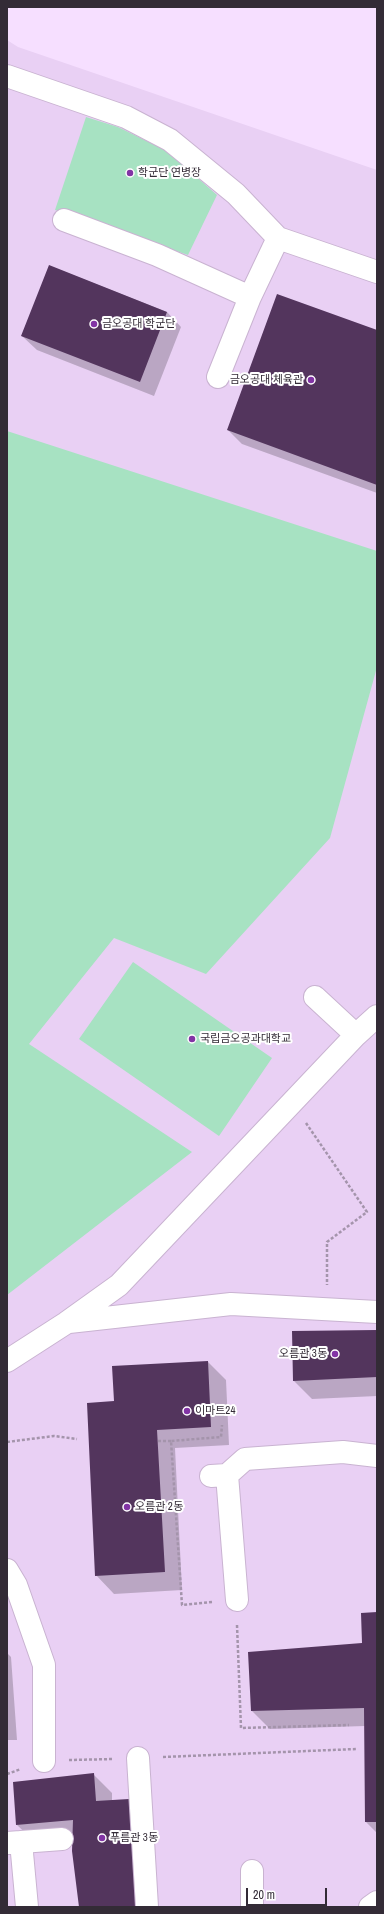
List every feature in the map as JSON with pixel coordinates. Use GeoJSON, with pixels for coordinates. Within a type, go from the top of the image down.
{"type":"FeatureCollection","features":[{"type":"Feature","properties":{"kind":"street"},"geometry":{"type":"LineString","coordinates":[[7,76],[126,117],[170,140],[236,194],[278,238],[377,272]]}},
{"type":"Feature","properties":{"kind":"street"},"geometry":{"type":"LineString","coordinates":[[64,220],[157,255],[250,297]]}},
{"type":"Feature","properties":{"kind":"street"},"geometry":{"type":"LineString","coordinates":[[218,376],[250,297],[278,238]]}},
{"type":"Feature","properties":{"kind":"street"},"geometry":{"type":"LineString","coordinates":[[315,997],[356,1035]]}},
{"type":"Feature","properties":{"kind":"street"},"geometry":{"type":"LineString","coordinates":[[7,1361],[66,1323],[119,1285],[356,1035],[377,1016]]}},
{"type":"Feature","properties":{"kind":"street"},"geometry":{"type":"LineString","coordinates":[[66,1323],[231,1304],[377,1312]]}},
{"type":"Feature","properties":{"kind":"street"},"geometry":{"type":"LineString","coordinates":[[236,1600],[219,1475],[245,1459],[343,1452],[377,1456]]}},
{"type":"Feature","properties":{"kind":"street"},"geometry":{"type":"LineString","coordinates":[[7,1570],[16,1585],[44,1665],[44,1760]]}},
{"type":"Feature","properties":{"kind":"street"},"geometry":{"type":"LineString","coordinates":[[138,1758],[147,1907]]}},
{"type":"Feature","properties":{"kind":"street"},"geometry":{"type":"LineString","coordinates":[[27,1907],[14,1843],[62,1839]]}},
{"type":"Feature","properties":{"kind":"street"},"geometry":{"type":"LineString","coordinates":[[252,1871],[252,1907]]}},
{"type":"Feature","properties":{"kind":"street"},"geometry":{"type":"LineString","coordinates":[[370,1907],[377,1902]]}},
{"type":"Feature","properties":{"kind":"path"},"geometry":{"type":"LineString","coordinates":[[303,1120],[367,1212],[327,1242],[327,1309]]}},
{"type":"Feature","properties":{"kind":"path"},"geometry":{"type":"LineString","coordinates":[[158,1441],[222,1437],[222,1425]]}},
{"type":"Feature","properties":{"kind":"path"},"geometry":{"type":"LineString","coordinates":[[7,1442],[54,1436],[77,1439]]}},
{"type":"Feature","properties":{"kind":"path"},"geometry":{"type":"LineString","coordinates":[[171,1441],[182,1605],[236,1600],[241,1728],[350,1725]]}},
{"type":"Feature","properties":{"kind":"path"},"geometry":{"type":"LineString","coordinates":[[7,1774],[44,1760],[356,1750]]}},
{"type":"Feature","properties":{"kind":"shaded area","name":"국립금오공과대학교"},"geometry":{"type":"Polygon","coordinates":[[[7,40],[18,47],[377,170],[377,1907],[7,1907],[7,40]]]}},
{"type":"Feature","properties":{"kind":"green space","name":"학군단 연병장"},"geometry":{"type":"Polygon","coordinates":[[[86,117],[118,127],[167,151],[217,195],[188,255],[55,210],[86,117]]]}},
{"type":"Feature","properties":{"kind":"green space"},"geometry":{"type":"Polygon","coordinates":[[[7,431],[377,551],[377,667],[330,838],[206,974],[114,938],[29,1044],[192,1152],[7,1295],[7,431]]]}},
{"type":"Feature","properties":{"kind":"green space"},"geometry":{"type":"Polygon","coordinates":[[[133,962],[272,1058],[219,1136],[79,1039],[133,962]]]}},
{"type":"Feature","properties":{"kind":"building","name":"금오공대 학군단"},"geometry":{"type":"Polygon","coordinates":[[[49,265],[167,312],[140,382],[21,336],[49,265]]]}},
{"type":"Feature","properties":{"kind":"building","name":"금오공대 체육관"},"geometry":{"type":"Polygon","coordinates":[[[277,294],[377,330],[377,485],[227,430],[277,294]]]}},
{"type":"Feature","properties":{"kind":"building","name":"오름관 3동"},"geometry":{"type":"Polygon","coordinates":[[[377,1330],[377,1377],[293,1381],[292,1331],[377,1330]]]}},
{"type":"Feature","properties":{"kind":"building","name":"오름관 2동"},"geometry":{"type":"Polygon","coordinates":[[[208,1361],[211,1427],[157,1430],[165,1572],[95,1576],[87,1403],[114,1401],[112,1366],[208,1361]]]}},
{"type":"Feature","properties":{"kind":"building"},"geometry":{"type":"Polygon","coordinates":[[[377,1612],[377,1822],[365,1822],[364,1708],[251,1711],[248,1652],[362,1643],[361,1613],[377,1612]]]}},
{"type":"Feature","properties":{"kind":"building","name":"푸름관 3동"},"geometry":{"type":"Polygon","coordinates":[[[94,1773],[96,1801],[129,1799],[136,1907],[79,1907],[72,1851],[73,1820],[16,1825],[13,1782],[94,1773]]]}},
{"type":"Feature","properties":{"kind":"place","name":"학군단 연병장"},"geometry":{"type":"Point","coordinates":[130,173]}},
{"type":"Feature","properties":{"kind":"place","name":"금오공대 학군단"},"geometry":{"type":"Point","coordinates":[94,324]}},
{"type":"Feature","properties":{"kind":"place","name":"금오공대 체육관"},"geometry":{"type":"Point","coordinates":[311,380]}},
{"type":"Feature","properties":{"kind":"place","name":"국립금오공과대학교"},"geometry":{"type":"Point","coordinates":[192,1039]}},
{"type":"Feature","properties":{"kind":"place","name":"오름관 3동"},"geometry":{"type":"Point","coordinates":[335,1354]}},
{"type":"Feature","properties":{"kind":"place","name":"이마트24"},"geometry":{"type":"Point","coordinates":[187,1411]}},
{"type":"Feature","properties":{"kind":"place","name":"오름관 2동"},"geometry":{"type":"Point","coordinates":[127,1507]}},
{"type":"Feature","properties":{"kind":"place","name":"푸름관 3동"},"geometry":{"type":"Point","coordinates":[102,1838]}}]}
